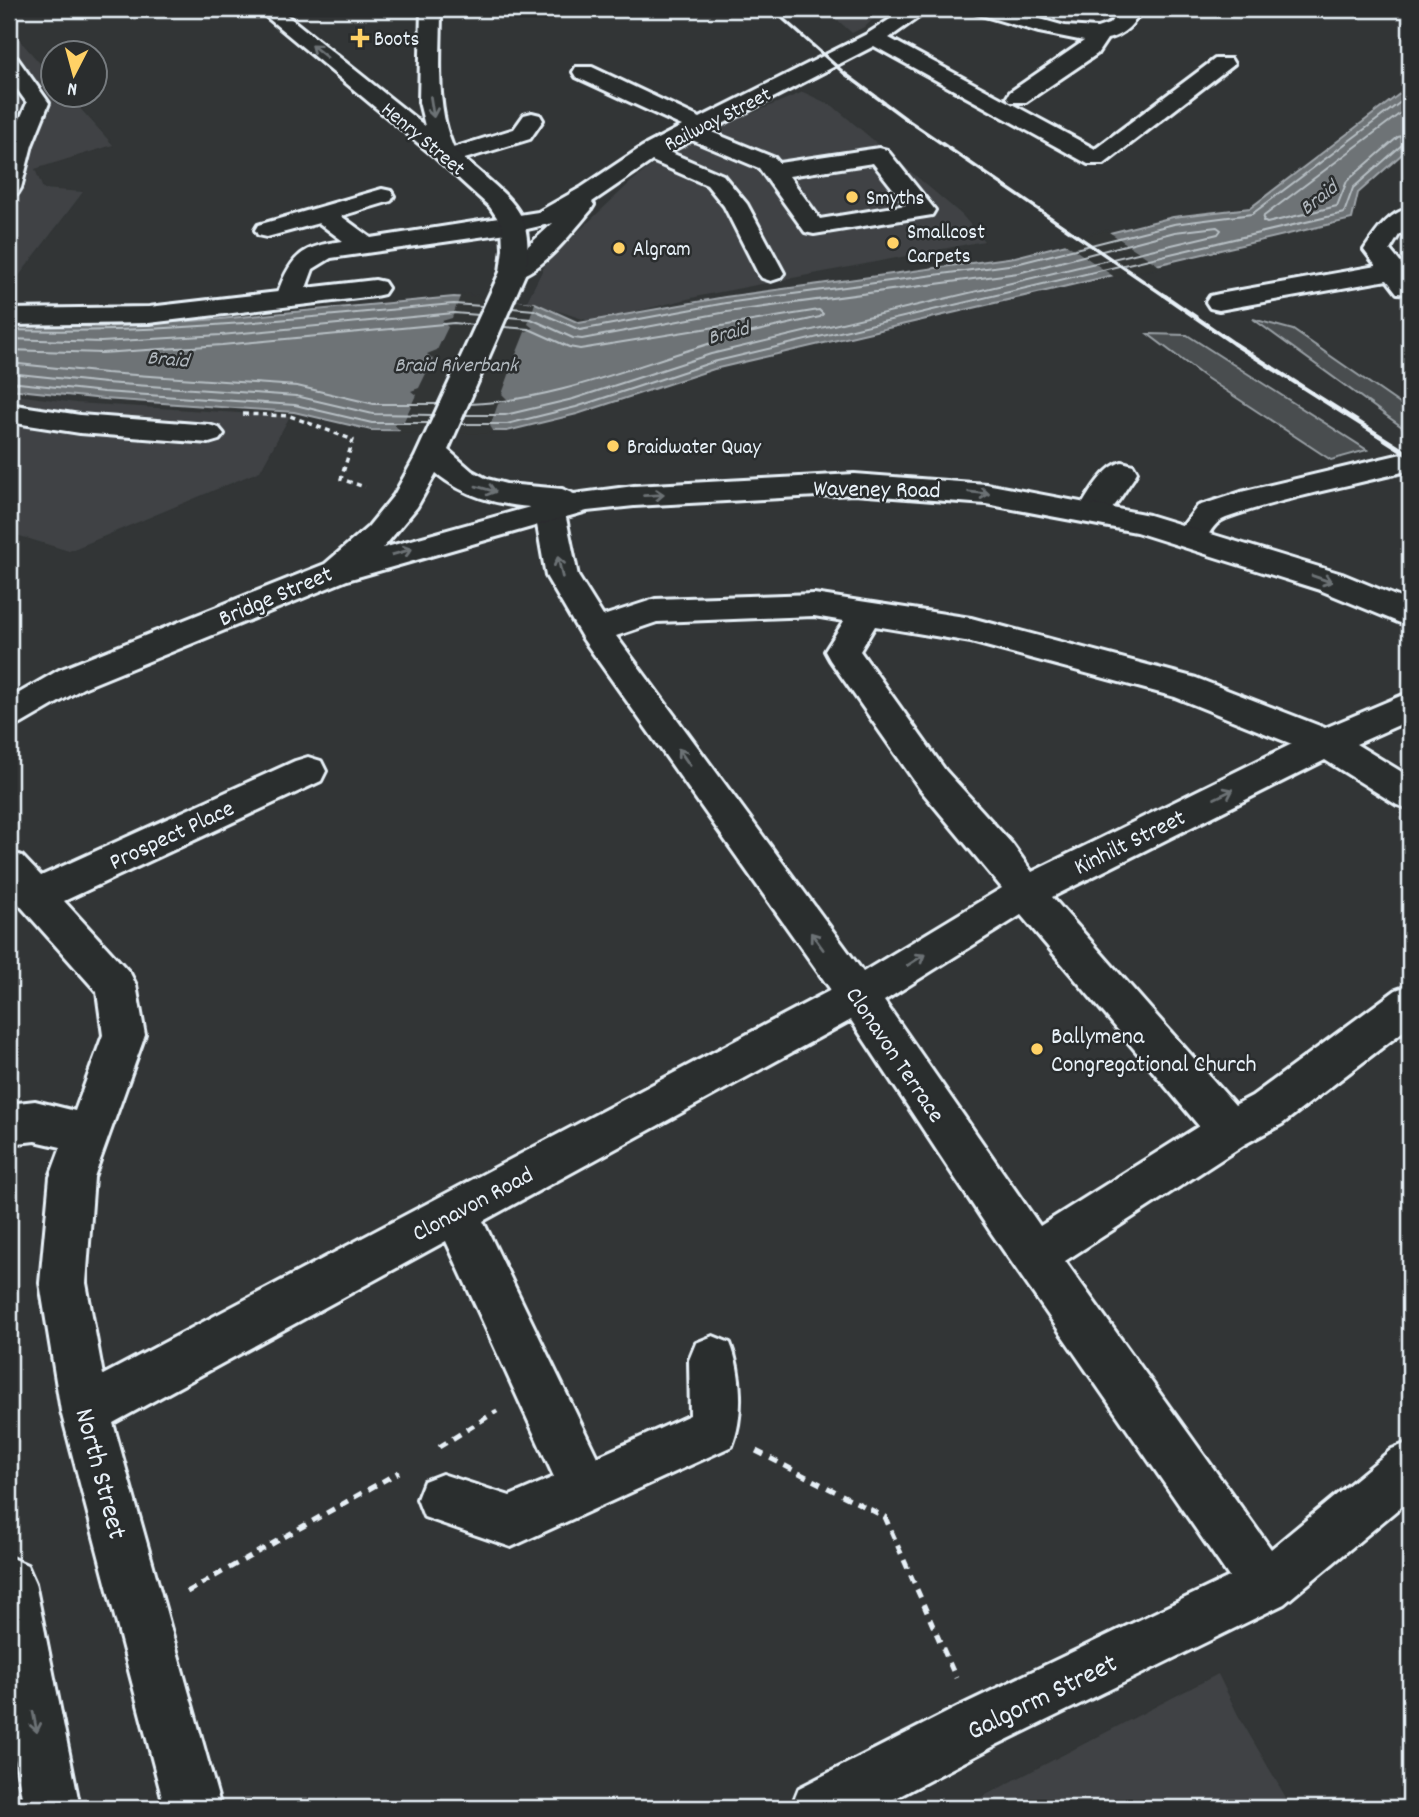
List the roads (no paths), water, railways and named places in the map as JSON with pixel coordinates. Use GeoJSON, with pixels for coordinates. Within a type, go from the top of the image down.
{"type":"FeatureCollection","features":[{"type":"Feature","properties":{"kind":"street","name":"Henry Street"},"geometry":{"type":"LineString","coordinates":[[267,9],[499,201],[514,225]]}},
{"type":"Feature","properties":{"kind":"street"},"geometry":{"type":"LineString","coordinates":[[431,9],[430,102],[445,154],[522,134],[532,120]]}},
{"type":"Feature","properties":{"kind":"street","name":"Railway Street"},"geometry":{"type":"LineString","coordinates":[[289,298],[302,265],[308,259],[328,251],[514,225],[547,217],[591,192],[650,152],[874,38],[920,9]]}},
{"type":"Feature","properties":{"kind":"street"},"geometry":{"type":"LineString","coordinates":[[982,9],[1073,33],[1099,35],[1114,31],[1133,9]]}},
{"type":"Feature","properties":{"kind":"street"},"geometry":{"type":"LineString","coordinates":[[1018,97],[1089,50],[1099,35]]}},
{"type":"Feature","properties":{"kind":"street"},"geometry":{"type":"LineString","coordinates":[[874,38],[1096,159],[1223,64]]}},
{"type":"Feature","properties":{"kind":"street"},"geometry":{"type":"LineString","coordinates":[[371,93],[400,83],[431,61]]}},
{"type":"Feature","properties":{"kind":"street"},"geometry":{"type":"LineString","coordinates":[[9,63],[38,103],[20,145],[9,188]]}},
{"type":"Feature","properties":{"kind":"street"},"geometry":{"type":"LineString","coordinates":[[584,72],[767,163],[814,227],[923,210],[879,156],[773,171]]}},
{"type":"Feature","properties":{"kind":"street"},"geometry":{"type":"LineString","coordinates":[[650,152],[715,180],[734,204],[771,273]]}},
{"type":"Feature","properties":{"kind":"street"},"geometry":{"type":"LineString","coordinates":[[513,272],[549,243],[571,220],[591,192]]}},
{"type":"Feature","properties":{"kind":"street"},"geometry":{"type":"LineString","coordinates":[[267,230],[382,196]]}},
{"type":"Feature","properties":{"kind":"street"},"geometry":{"type":"LineString","coordinates":[[323,214],[366,246]]}},
{"type":"Feature","properties":{"kind":"street"},"geometry":{"type":"LineString","coordinates":[[1410,215],[1390,230],[1377,250],[1401,273],[1410,291]]}},
{"type":"Feature","properties":{"kind":"street"},"geometry":{"type":"LineString","coordinates":[[513,272],[516,249],[514,225]]}},
{"type":"Feature","properties":{"kind":"street","name":"Bridge Street"},"geometry":{"type":"LineString","coordinates":[[9,715],[71,679],[336,572],[379,534],[406,500],[436,442],[513,272]]}},
{"type":"Feature","properties":{"kind":"street"},"geometry":{"type":"LineString","coordinates":[[1219,302],[1401,273]]}},
{"type":"Feature","properties":{"kind":"street"},"geometry":{"type":"LineString","coordinates":[[9,317],[149,314],[375,288]]}},
{"type":"Feature","properties":{"kind":"street"},"geometry":{"type":"LineString","coordinates":[[9,413],[80,424],[209,434]]}},
{"type":"Feature","properties":{"kind":"street"},"geometry":{"type":"LineString","coordinates":[[436,442],[452,474],[481,490],[586,501]]}},
{"type":"Feature","properties":{"kind":"street"},"geometry":{"type":"LineString","coordinates":[[1190,537],[1209,513],[1410,461]]}},
{"type":"Feature","properties":{"kind":"street"},"geometry":{"type":"LineString","coordinates":[[1093,512],[1122,472]]}},
{"type":"Feature","properties":{"kind":"street","name":"Waveney Road"},"geometry":{"type":"LineString","coordinates":[[336,572],[586,501],[854,484],[986,494],[1093,512],[1190,537],[1331,582],[1410,615]]}},
{"type":"Feature","properties":{"kind":"street","name":"Clonavon Terrace"},"geometry":{"type":"LineString","coordinates":[[550,513],[562,576],[595,631],[701,782],[858,996],[1034,1255],[1265,1586]]}},
{"type":"Feature","properties":{"kind":"street"},"geometry":{"type":"LineString","coordinates":[[595,631],[655,611],[705,607],[814,605],[971,631],[1184,687],[1326,743],[1410,794]]}},
{"type":"Feature","properties":{"kind":"street"},"geometry":{"type":"LineString","coordinates":[[862,613],[859,630],[842,651],[946,796],[1014,872],[1025,893],[1230,1130]]}},
{"type":"Feature","properties":{"kind":"street","name":"Bridge Street"},"geometry":{"type":"LineString","coordinates":[[9,692],[71,679]]}},
{"type":"Feature","properties":{"kind":"street","name":"Kinhilt Street"},"geometry":{"type":"LineString","coordinates":[[858,996],[1025,893],[1326,743],[1410,705]]}},
{"type":"Feature","properties":{"kind":"street","name":"Prospect Place"},"geometry":{"type":"LineString","coordinates":[[21,882],[308,771]]}},
{"type":"Feature","properties":{"kind":"street","name":"North Street"},"geometry":{"type":"LineString","coordinates":[[21,882],[116,985],[124,1035],[72,1177],[63,1283],[85,1411],[193,1808]]}},
{"type":"Feature","properties":{"kind":"street","name":"Clonavon Road"},"geometry":{"type":"LineString","coordinates":[[85,1411],[858,996]]}},
{"type":"Feature","properties":{"kind":"street"},"geometry":{"type":"LineString","coordinates":[[1034,1255],[1230,1130],[1267,1110],[1410,1003]]}},
{"type":"Feature","properties":{"kind":"street"},"geometry":{"type":"LineString","coordinates":[[9,1125],[35,1121],[89,1134]]}},
{"type":"Feature","properties":{"kind":"street"},"geometry":{"type":"LineString","coordinates":[[456,1212],[584,1489]]}},
{"type":"Feature","properties":{"kind":"street"},"geometry":{"type":"LineString","coordinates":[[442,1499],[511,1521],[715,1429],[713,1360]]}},
{"type":"Feature","properties":{"kind":"street","name":"Galgorm Street"},"geometry":{"type":"LineString","coordinates":[[819,1808],[977,1726],[1265,1586],[1410,1467]]}},
{"type":"Feature","properties":{"kind":"street"},"geometry":{"type":"LineString","coordinates":[[9,1583],[52,1808]]}},
{"type":"Feature","properties":{"kind":"water","name":"Braid Riverbank"},"geometry":{"type":"Polygon","coordinates":[[[1410,86],[1410,147],[1358,193],[1352,219],[714,369],[577,414],[507,431],[371,430],[294,412],[104,399],[9,389],[9,323],[100,327],[220,319],[454,297],[535,303],[579,323],[725,297],[1015,257],[1173,217],[1250,208],[1410,86]]]}},
{"type":"Feature","properties":{"kind":"railway"},"geometry":{"type":"LineString","coordinates":[[772,9],[844,73],[906,119],[1168,298]]}},
{"type":"Feature","properties":{"kind":"railway"},"geometry":{"type":"LineString","coordinates":[[1165,296],[1233,343],[1410,455]]}},
{"type":"Feature","properties":{"kind":"place","name":"Boots"},"geometry":{"type":"Point","coordinates":[360,38]}},
{"type":"Feature","properties":{"kind":"place","name":"Smyths"},"geometry":{"type":"Point","coordinates":[852,197]}},
{"type":"Feature","properties":{"kind":"place","name":"Smallcost Carpets"},"geometry":{"type":"Point","coordinates":[893,243]}},
{"type":"Feature","properties":{"kind":"place","name":"Algram"},"geometry":{"type":"Point","coordinates":[619,248]}},
{"type":"Feature","properties":{"kind":"place","name":"Braidwater Quay"},"geometry":{"type":"Point","coordinates":[613,446]}},
{"type":"Feature","properties":{"kind":"place","name":"Ballymena Congregational Church"},"geometry":{"type":"Point","coordinates":[1037,1049]}},
{"type":"Feature","properties":{"kind":"water label","name":"Braid"},"geometry":{"type":"Point","coordinates":[1318,197]}},
{"type":"Feature","properties":{"kind":"water label","name":"Braid"},"geometry":{"type":"Point","coordinates":[728,332]}},
{"type":"Feature","properties":{"kind":"water label","name":"Braid"},"geometry":{"type":"Point","coordinates":[168,358]}}]}
